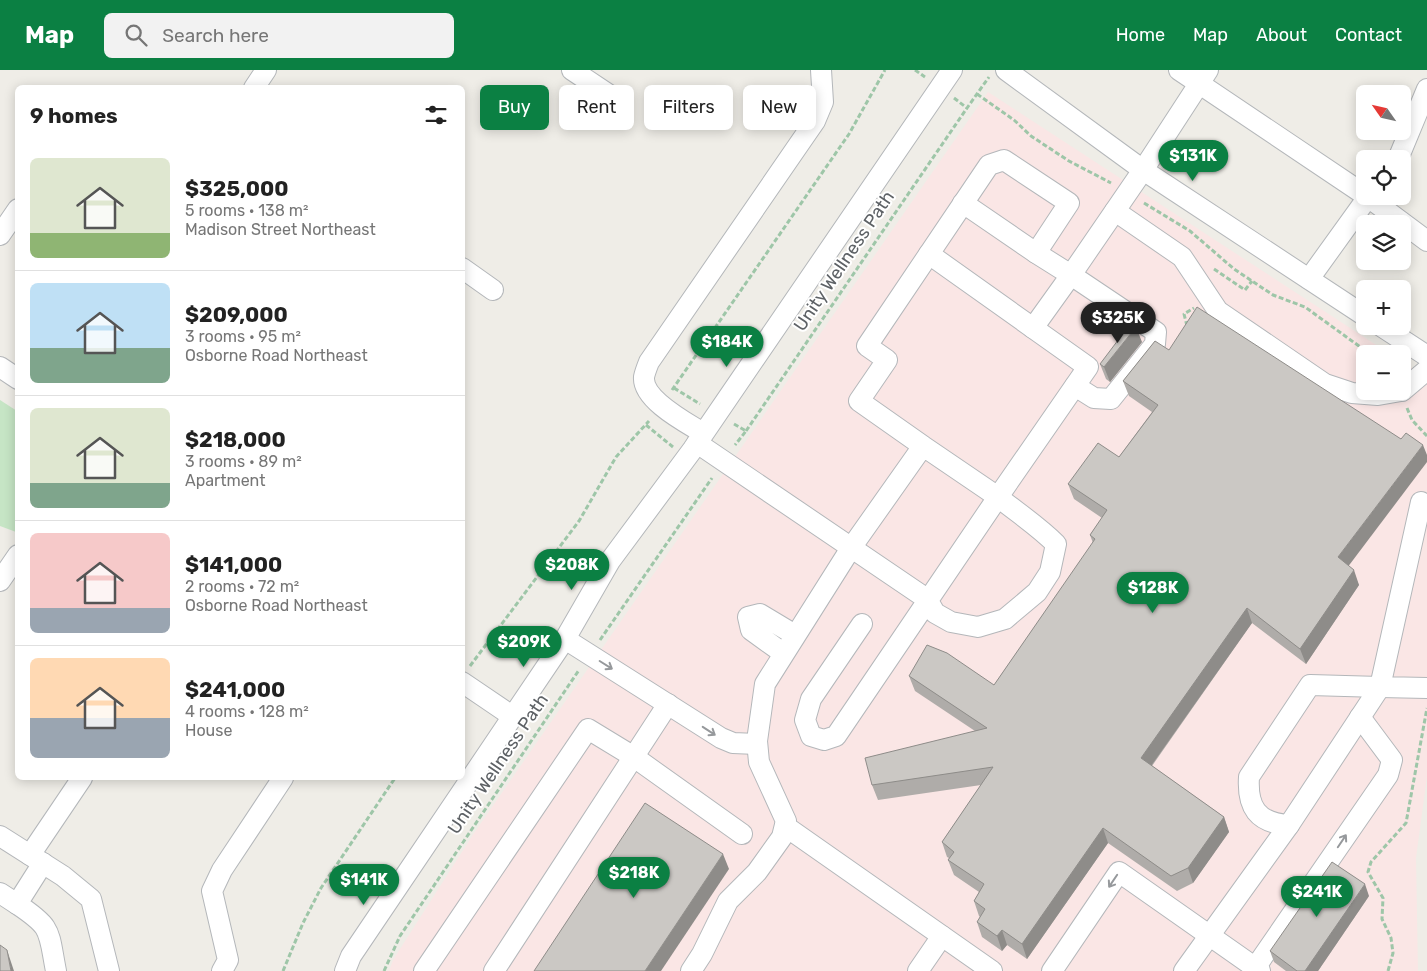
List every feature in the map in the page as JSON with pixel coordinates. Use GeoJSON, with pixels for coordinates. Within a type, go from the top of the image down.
{"type":"FeatureCollection","features":[{"type":"Feature","properties":{"kind":"street"},"geometry":{"type":"LineString","coordinates":[[256,85],[266,70]]}},
{"type":"Feature","properties":{"kind":"street"},"geometry":{"type":"LineString","coordinates":[[572,70],[594,85]]}},
{"type":"Feature","properties":{"kind":"street"},"geometry":{"type":"LineString","coordinates":[[821,70],[823,102],[814,121],[649,362],[644,379],[650,394],[700,438],[851,548],[927,599],[935,613],[951,622],[978,627],[1005,619],[1037,592],[1050,572],[1056,544],[1038,525],[1024,518],[998,497],[859,401],[888,360],[867,346],[989,165],[1004,160],[1069,202],[1036,253]]}},
{"type":"Feature","properties":{"kind":"street"},"geometry":{"type":"LineString","coordinates":[[345,971],[351,956],[565,639],[610,561],[700,438],[952,70]]}},
{"type":"Feature","properties":{"kind":"street"},"geometry":{"type":"LineString","coordinates":[[1006,70],[1143,170],[1356,310]]}},
{"type":"Feature","properties":{"kind":"street"},"geometry":{"type":"LineString","coordinates":[[1179,70],[1203,77],[1356,188]]}},
{"type":"Feature","properties":{"kind":"street"},"geometry":{"type":"LineString","coordinates":[[1033,328],[1143,170],[1203,77]]}},
{"type":"Feature","properties":{"kind":"street"},"geometry":{"type":"LineString","coordinates":[[1402,150],[1427,89]]}},
{"type":"Feature","properties":{"kind":"street"},"geometry":{"type":"LineString","coordinates":[[963,203],[1156,332],[1155,344],[1110,399],[1094,398],[1075,386]]}},
{"type":"Feature","properties":{"kind":"street"},"geometry":{"type":"LineString","coordinates":[[1309,279],[1361,205]]}},
{"type":"Feature","properties":{"kind":"street"},"geometry":{"type":"LineString","coordinates":[[1379,205],[1427,241]]}},
{"type":"Feature","properties":{"kind":"street"},"geometry":{"type":"LineString","coordinates":[[1115,211],[1182,257],[1218,311],[1325,384],[1356,393]]}},
{"type":"Feature","properties":{"kind":"street"},"geometry":{"type":"LineString","coordinates":[[0,235],[15,213]]}},
{"type":"Feature","properties":{"kind":"street"},"geometry":{"type":"LineString","coordinates":[[862,624],[811,699],[805,720],[811,736],[824,740],[836,736],[927,599],[1088,367],[929,254]]}},
{"type":"Feature","properties":{"kind":"street"},"geometry":{"type":"LineString","coordinates":[[465,270],[492,290]]}},
{"type":"Feature","properties":{"kind":"street"},"geometry":{"type":"LineString","coordinates":[[1395,335],[1427,356]]}},
{"type":"Feature","properties":{"kind":"street"},"geometry":{"type":"LineString","coordinates":[[0,367],[15,377]]}},
{"type":"Feature","properties":{"kind":"street"},"geometry":{"type":"LineString","coordinates":[[1411,383],[1427,370]]}},
{"type":"Feature","properties":{"kind":"street"},"geometry":{"type":"LineString","coordinates":[[691,971],[702,954],[728,901],[757,872],[782,837],[785,826],[786,821],[758,762],[757,744],[764,684],[851,548],[923,446]]}},
{"type":"Feature","properties":{"kind":"street"},"geometry":{"type":"LineString","coordinates":[[1184,971],[1289,825],[1380,687],[1421,502]]}},
{"type":"Feature","properties":{"kind":"street"},"geometry":{"type":"LineString","coordinates":[[0,581],[15,559]]}},
{"type":"Feature","properties":{"kind":"street"},"geometry":{"type":"LineString","coordinates":[[783,653],[751,630],[748,617],[760,614],[795,635]]}},
{"type":"Feature","properties":{"kind":"street"},"geometry":{"type":"LineString","coordinates":[[565,639],[721,738],[733,743],[757,744]]}},
{"type":"Feature","properties":{"kind":"street"},"geometry":{"type":"LineString","coordinates":[[465,676],[512,716]]}},
{"type":"Feature","properties":{"kind":"street"},"geometry":{"type":"LineString","coordinates":[[1289,825],[1275,824],[1259,817],[1248,795],[1249,777],[1310,685],[1427,688]]}},
{"type":"Feature","properties":{"kind":"street"},"geometry":{"type":"LineString","coordinates":[[494,971],[668,704]]}},
{"type":"Feature","properties":{"kind":"street"},"geometry":{"type":"LineString","coordinates":[[1052,971],[1120,872],[1257,969],[1388,775],[1392,760],[1360,717]]}},
{"type":"Feature","properties":{"kind":"street"},"geometry":{"type":"LineString","coordinates":[[424,971],[588,728],[634,757],[742,834]]}},
{"type":"Feature","properties":{"kind":"street"},"geometry":{"type":"LineString","coordinates":[[17,904],[36,859],[81,780]]}},
{"type":"Feature","properties":{"kind":"street"},"geometry":{"type":"LineString","coordinates":[[222,971],[228,960],[212,891],[222,870],[282,780]]}},
{"type":"Feature","properties":{"kind":"street"},"geometry":{"type":"LineString","coordinates":[[785,826],[992,971]]}},
{"type":"Feature","properties":{"kind":"street"},"geometry":{"type":"LineString","coordinates":[[0,836],[63,876],[91,899],[109,971]]}},
{"type":"Feature","properties":{"kind":"street"},"geometry":{"type":"LineString","coordinates":[[0,893],[40,919],[48,929],[56,971]]}},
{"type":"Feature","properties":{"kind":"street"},"geometry":{"type":"LineString","coordinates":[[918,971],[942,936]]}},
{"type":"Feature","properties":{"kind":"path"},"geometry":{"type":"LineString","coordinates":[[465,676],[579,521],[616,457],[646,425],[661,405],[844,142],[885,70]]}},
{"type":"Feature","properties":{"kind":"path","name":"Unity Wellness Path"},"geometry":{"type":"LineString","coordinates":[[746,431],[967,108]]}},
{"type":"Feature","properties":{"kind":"path"},"geometry":{"type":"LineString","coordinates":[[1404,400],[1412,420],[1427,436]]}},
{"type":"Feature","properties":{"kind":"path","name":"Unity Wellness Path"},"geometry":{"type":"LineString","coordinates":[[384,971],[400,936],[549,712],[712,478]]}},
{"type":"Feature","properties":{"kind":"path"},"geometry":{"type":"LineString","coordinates":[[1388,971],[1393,953],[1391,938],[1382,919],[1383,898],[1368,872],[1371,862],[1406,823],[1427,708]]}},
{"type":"Feature","properties":{"kind":"path"},"geometry":{"type":"LineString","coordinates":[[283,971],[303,923],[321,888],[394,780]]}},
{"type":"Feature","properties":{"kind":"shaded area"},"geometry":{"type":"Polygon","coordinates":[[[988,92],[1356,332],[1356,335],[1361,335],[1376,345],[1356,345],[1356,400],[1411,400],[1411,367],[1427,378],[1427,776],[1416,858],[1418,971],[389,971],[393,960],[474,833],[988,92]]]}},
{"type":"Feature","properties":{"kind":"green space"},"geometry":{"type":"Polygon","coordinates":[[[0,400],[15,410],[15,532],[0,526],[0,400]]]}},
{"type":"Feature","properties":{"kind":"building"},"geometry":{"type":"Polygon","coordinates":[[[1197,307],[1401,439],[1406,433],[1423,445],[1338,557],[1354,570],[1300,649],[1247,608],[1141,758],[1224,817],[1188,868],[1171,876],[1103,828],[1022,944],[1002,930],[997,936],[977,922],[985,909],[974,901],[984,884],[948,860],[954,852],[942,842],[993,767],[872,785],[865,758],[987,728],[909,676],[927,645],[947,653],[994,685],[1095,539],[1090,535],[1107,510],[1068,484],[1098,443],[1119,457],[1158,405],[1123,381],[1155,341],[1169,350],[1197,307]]]}},
{"type":"Feature","properties":{"kind":"building"},"geometry":{"type":"Polygon","coordinates":[[[1131,323],[1136,327],[1104,367],[1100,364],[1131,323]]]}},
{"type":"Feature","properties":{"kind":"building"},"geometry":{"type":"Polygon","coordinates":[[[645,803],[723,854],[645,971],[534,971],[645,803]]]}},
{"type":"Feature","properties":{"kind":"building"},"geometry":{"type":"Polygon","coordinates":[[[1332,862],[1365,884],[1305,971],[1297,971],[1270,951],[1332,862]]]}},
{"type":"Feature","properties":{"kind":"building"},"geometry":{"type":"Polygon","coordinates":[[[0,945],[7,950],[11,971],[0,971],[0,945]]]}}]}
